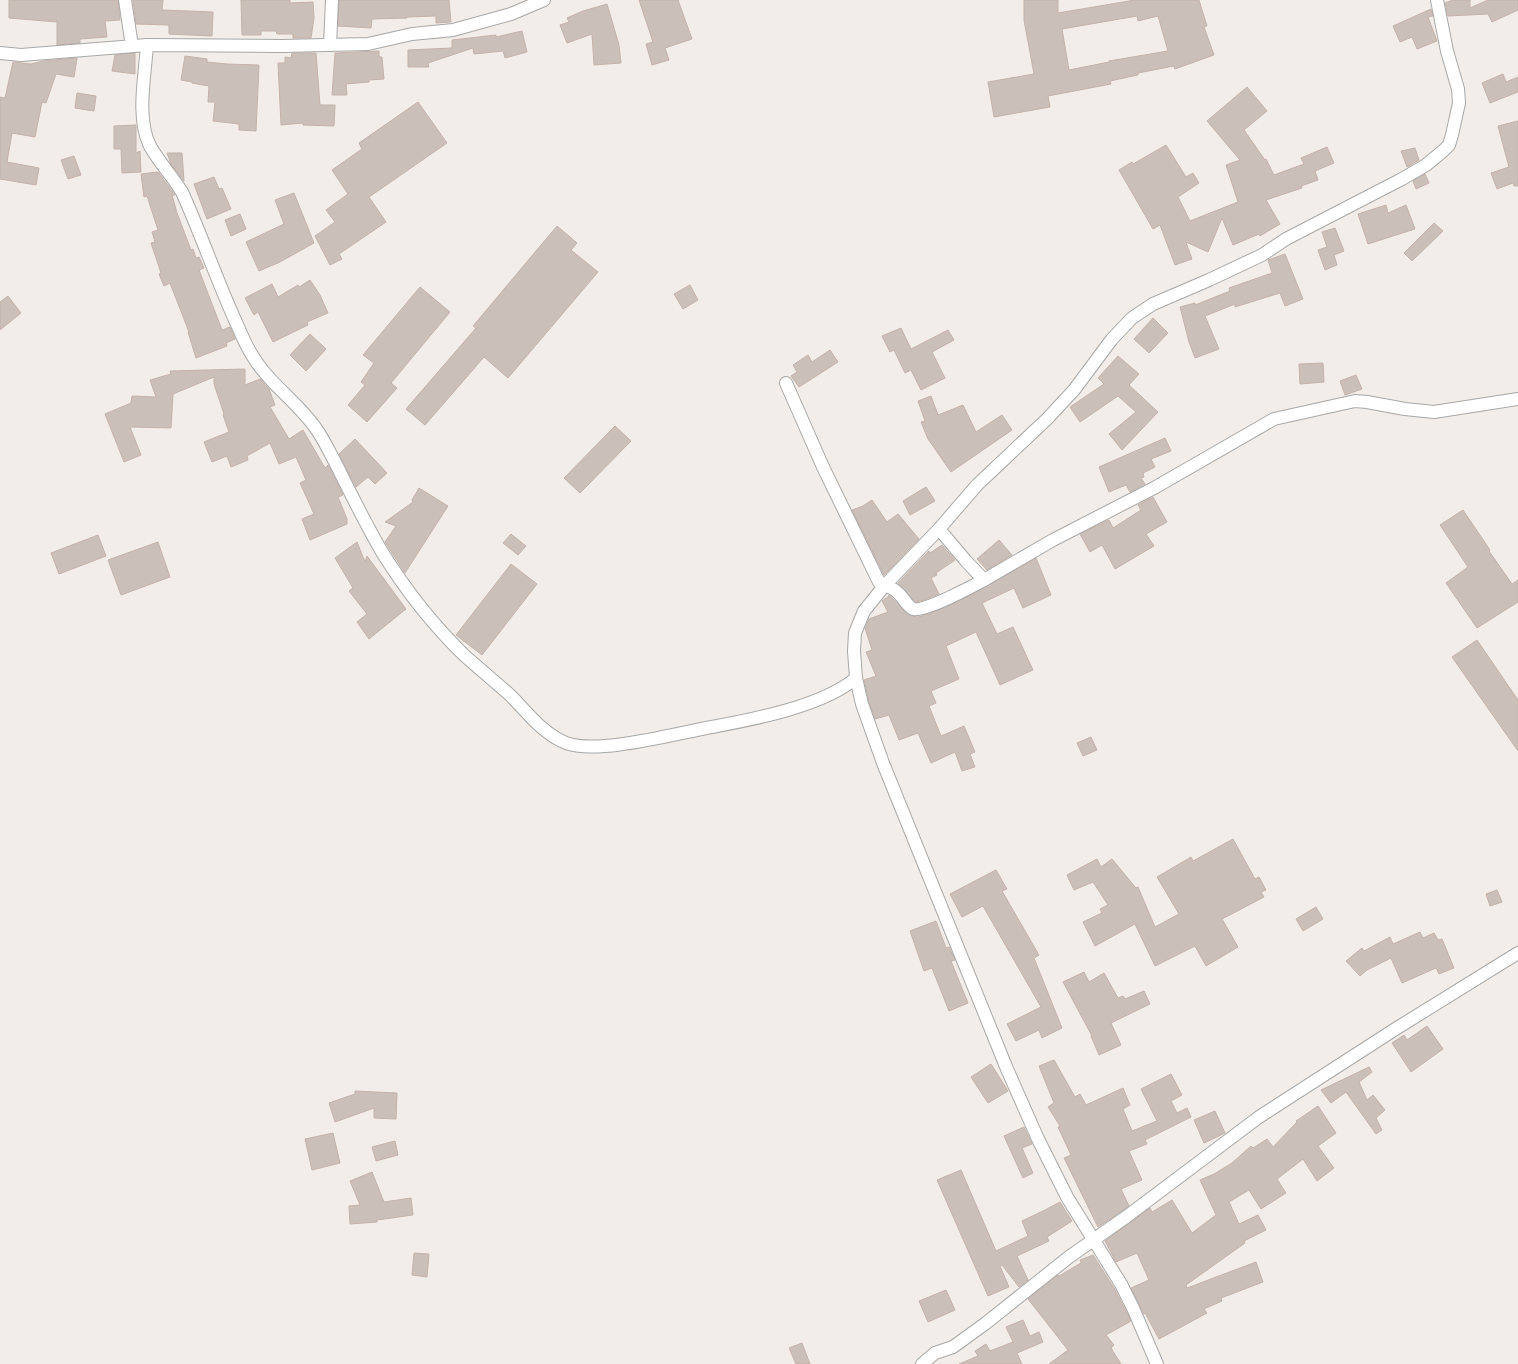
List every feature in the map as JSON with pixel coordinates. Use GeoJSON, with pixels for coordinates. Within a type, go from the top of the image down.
{"type":"FeatureCollection","features":[{"type":"Feature","properties":{"kind":"street"},"geometry":{"type":"LineString","coordinates":[[125,0],[132,46]]}},
{"type":"Feature","properties":{"kind":"street"},"geometry":{"type":"LineString","coordinates":[[330,45],[332,0]]}},
{"type":"Feature","properties":{"kind":"street"},"geometry":{"type":"LineString","coordinates":[[0,53],[21,55],[147,45],[368,44],[412,34],[453,30],[511,14],[544,0]]}},
{"type":"Feature","properties":{"kind":"street"},"geometry":{"type":"LineString","coordinates":[[1156,1364],[1133,1308],[1067,1197],[1038,1138],[1007,1069],[883,763],[862,704],[856,678],[854,651],[855,633],[864,611],[885,585],[939,529],[977,485],[1047,419],[1074,390],[1112,339],[1132,318],[1141,311],[1172,295],[1262,256],[1286,239],[1426,165],[1449,145],[1459,103],[1458,89],[1447,51],[1437,0]]}},
{"type":"Feature","properties":{"kind":"street"},"geometry":{"type":"LineString","coordinates":[[147,45],[142,115],[146,136],[158,158],[173,177],[182,192],[223,295],[251,354],[271,380],[304,414],[318,431],[366,524],[403,583],[464,655],[539,724],[554,737],[565,742],[572,744],[603,746],[766,716],[830,695],[856,678]]}},
{"type":"Feature","properties":{"kind":"street"},"geometry":{"type":"LineString","coordinates":[[786,383],[846,516],[878,581],[898,592],[915,610],[946,599],[984,580],[1053,540],[1154,488],[1274,419],[1355,402],[1367,402],[1405,409],[1434,412],[1518,399]]}},
{"type":"Feature","properties":{"kind":"street"},"geometry":{"type":"LineString","coordinates":[[939,529],[984,580]]}},
{"type":"Feature","properties":{"kind":"street"},"geometry":{"type":"LineString","coordinates":[[922,1364],[935,1353],[953,1347],[1093,1239],[1126,1217],[1260,1117],[1397,1028],[1518,953]]}},
{"type":"Feature","properties":{"kind":"building"},"geometry":{"type":"Polygon","coordinates":[[[9,0],[118,0],[120,20],[105,21],[107,37],[80,39],[80,43],[57,45],[57,22],[9,18],[9,0]]]}},
{"type":"Feature","properties":{"kind":"building"},"geometry":{"type":"Polygon","coordinates":[[[133,0],[163,0],[162,10],[213,12],[212,36],[169,34],[169,25],[136,24],[133,0]]]}},
{"type":"Feature","properties":{"kind":"building"},"geometry":{"type":"Polygon","coordinates":[[[241,0],[290,0],[290,3],[313,2],[314,18],[311,38],[293,38],[293,34],[277,34],[276,31],[261,31],[261,35],[242,35],[241,0]]]}},
{"type":"Feature","properties":{"kind":"building"},"geometry":{"type":"Polygon","coordinates":[[[339,0],[449,0],[451,22],[436,23],[436,16],[407,17],[372,19],[371,28],[338,26],[339,0]]]}},
{"type":"Feature","properties":{"kind":"building"},"geometry":{"type":"Polygon","coordinates":[[[639,0],[678,0],[692,39],[665,48],[669,60],[652,65],[646,44],[653,42],[639,0]]]}},
{"type":"Feature","properties":{"kind":"building"},"geometry":{"type":"Polygon","coordinates":[[[1024,0],[1058,0],[1058,13],[1135,0],[1199,0],[1207,26],[1204,27],[1214,55],[1175,69],[1174,66],[1138,73],[1138,75],[1110,81],[1111,84],[1048,96],[1050,107],[994,117],[988,82],[1034,74],[1024,20],[1024,0]],[[1137,16],[1062,29],[1069,70],[1109,61],[1168,51],[1158,16],[1138,21],[1137,16]]]}},
{"type":"Feature","properties":{"kind":"building"},"geometry":{"type":"Polygon","coordinates":[[[1453,0],[1470,0],[1470,8],[1488,0],[1518,0],[1518,10],[1492,22],[1488,14],[1448,16],[1445,3],[1453,0]]]}},
{"type":"Feature","properties":{"kind":"building"},"geometry":{"type":"Polygon","coordinates":[[[607,4],[619,45],[621,63],[594,65],[592,34],[567,43],[560,25],[569,22],[567,18],[583,11],[607,4]]]}},
{"type":"Feature","properties":{"kind":"building"},"geometry":{"type":"Polygon","coordinates":[[[1431,9],[1433,16],[1428,17],[1437,41],[1417,49],[1412,37],[1400,42],[1393,26],[1431,9]]]}},
{"type":"Feature","properties":{"kind":"building"},"geometry":{"type":"Polygon","coordinates":[[[522,31],[527,52],[505,58],[503,51],[474,54],[473,48],[428,63],[429,67],[408,67],[408,50],[452,48],[452,40],[496,35],[496,37],[522,31]]]}},
{"type":"Feature","properties":{"kind":"building"},"geometry":{"type":"Polygon","coordinates":[[[379,51],[379,57],[382,57],[384,79],[346,84],[347,95],[332,95],[335,53],[379,51]]]}},
{"type":"Feature","properties":{"kind":"building"},"geometry":{"type":"Polygon","coordinates":[[[135,53],[135,74],[112,71],[115,55],[135,53]]]}},
{"type":"Feature","properties":{"kind":"building"},"geometry":{"type":"Polygon","coordinates":[[[292,53],[316,53],[320,105],[335,105],[334,126],[303,125],[303,123],[281,125],[278,63],[285,63],[285,57],[291,58],[292,53]]]}},
{"type":"Feature","properties":{"kind":"building"},"geometry":{"type":"Polygon","coordinates":[[[185,56],[207,59],[207,62],[259,65],[256,131],[239,130],[239,124],[213,121],[215,102],[208,102],[209,86],[181,80],[185,56]]]}},
{"type":"Feature","properties":{"kind":"building"},"geometry":{"type":"Polygon","coordinates":[[[77,58],[74,77],[56,74],[46,103],[42,102],[35,137],[12,133],[7,162],[39,168],[36,185],[0,179],[0,97],[5,98],[13,62],[31,64],[43,61],[77,58]]]}},
{"type":"Feature","properties":{"kind":"building"},"geometry":{"type":"Polygon","coordinates":[[[1503,74],[1506,82],[1518,77],[1518,92],[1490,103],[1482,83],[1503,74]]]}},
{"type":"Feature","properties":{"kind":"building"},"geometry":{"type":"Polygon","coordinates":[[[1247,87],[1267,111],[1244,130],[1265,160],[1266,159],[1274,175],[1304,164],[1301,158],[1327,147],[1334,163],[1315,171],[1318,180],[1301,186],[1302,188],[1266,200],[1280,224],[1260,236],[1259,234],[1233,245],[1222,218],[1208,252],[1186,242],[1192,259],[1175,265],[1160,225],[1153,229],[1119,170],[1132,162],[1133,164],[1166,145],[1186,177],[1193,173],[1199,183],[1178,197],[1190,221],[1238,202],[1226,165],[1240,160],[1207,121],[1247,87]]]}},
{"type":"Feature","properties":{"kind":"building"},"geometry":{"type":"Polygon","coordinates":[[[77,93],[96,96],[94,111],[75,108],[77,93]]]}},
{"type":"Feature","properties":{"kind":"building"},"geometry":{"type":"Polygon","coordinates":[[[418,102],[447,143],[369,197],[386,222],[339,254],[342,259],[330,265],[315,236],[335,222],[326,210],[348,194],[332,170],[362,149],[359,143],[418,102]]]}},
{"type":"Feature","properties":{"kind":"building"},"geometry":{"type":"Polygon","coordinates":[[[1518,121],[1518,186],[1514,186],[1513,183],[1497,189],[1491,173],[1509,167],[1498,126],[1518,121]]]}},
{"type":"Feature","properties":{"kind":"building"},"geometry":{"type":"Polygon","coordinates":[[[136,125],[136,153],[140,151],[141,172],[122,173],[121,149],[114,149],[114,126],[136,125]]]}},
{"type":"Feature","properties":{"kind":"building"},"geometry":{"type":"Polygon","coordinates":[[[1415,148],[1419,160],[1407,167],[1401,151],[1415,148]]]}},
{"type":"Feature","properties":{"kind":"building"},"geometry":{"type":"Polygon","coordinates":[[[167,153],[182,153],[184,181],[171,164],[167,153]]]}},
{"type":"Feature","properties":{"kind":"building"},"geometry":{"type":"Polygon","coordinates":[[[74,156],[81,175],[68,179],[61,160],[74,156]]]}},
{"type":"Feature","properties":{"kind":"building"},"geometry":{"type":"Polygon","coordinates":[[[158,172],[175,195],[172,195],[177,213],[191,250],[193,249],[196,258],[199,257],[204,268],[199,270],[222,330],[230,327],[235,339],[226,343],[227,346],[196,358],[189,332],[170,283],[164,286],[159,274],[161,273],[151,243],[155,242],[152,232],[158,230],[147,196],[144,197],[141,174],[158,172]]]}},
{"type":"Feature","properties":{"kind":"building"},"geometry":{"type":"Polygon","coordinates":[[[1425,174],[1429,183],[1416,189],[1413,181],[1425,174]]]}},
{"type":"Feature","properties":{"kind":"building"},"geometry":{"type":"Polygon","coordinates":[[[214,177],[219,189],[222,188],[231,209],[207,219],[194,184],[214,177]]]}},
{"type":"Feature","properties":{"kind":"building"},"geometry":{"type":"Polygon","coordinates":[[[294,193],[314,243],[280,262],[259,271],[246,242],[284,224],[275,200],[294,193]]]}},
{"type":"Feature","properties":{"kind":"building"},"geometry":{"type":"Polygon","coordinates":[[[1386,205],[1388,213],[1406,205],[1415,229],[1368,244],[1358,214],[1386,205]]]}},
{"type":"Feature","properties":{"kind":"building"},"geometry":{"type":"Polygon","coordinates":[[[240,214],[246,229],[231,236],[225,220],[240,214]]]}},
{"type":"Feature","properties":{"kind":"building"},"geometry":{"type":"Polygon","coordinates":[[[1434,223],[1443,231],[1412,261],[1404,253],[1434,223]]]}},
{"type":"Feature","properties":{"kind":"building"},"geometry":{"type":"Polygon","coordinates":[[[557,226],[577,243],[571,250],[598,272],[508,378],[484,357],[425,425],[406,409],[476,328],[473,326],[557,226]]]}},
{"type":"Feature","properties":{"kind":"building"},"geometry":{"type":"Polygon","coordinates":[[[1335,228],[1344,251],[1334,255],[1337,265],[1325,270],[1318,250],[1327,247],[1322,232],[1335,228]]]}},
{"type":"Feature","properties":{"kind":"building"},"geometry":{"type":"Polygon","coordinates":[[[1285,254],[1303,299],[1285,306],[1280,293],[1235,307],[1235,304],[1205,316],[1219,349],[1195,358],[1189,342],[1180,307],[1195,303],[1195,305],[1230,291],[1229,288],[1272,273],[1268,260],[1285,254]]]}},
{"type":"Feature","properties":{"kind":"building"},"geometry":{"type":"Polygon","coordinates":[[[310,280],[320,295],[328,313],[307,322],[308,325],[273,342],[258,312],[254,315],[245,298],[272,284],[278,297],[298,285],[299,287],[310,280]]]}},
{"type":"Feature","properties":{"kind":"building"},"geometry":{"type":"Polygon","coordinates":[[[690,285],[698,300],[683,309],[674,294],[690,285]]]}},
{"type":"Feature","properties":{"kind":"building"},"geometry":{"type":"Polygon","coordinates":[[[420,287],[450,312],[391,383],[397,388],[367,422],[348,405],[365,385],[361,382],[374,363],[363,355],[420,287]]]}},
{"type":"Feature","properties":{"kind":"building"},"geometry":{"type":"Polygon","coordinates":[[[8,296],[21,313],[0,330],[0,302],[8,296]]]}},
{"type":"Feature","properties":{"kind":"building"},"geometry":{"type":"Polygon","coordinates":[[[1153,318],[1168,333],[1149,353],[1134,339],[1153,318]]]}},
{"type":"Feature","properties":{"kind":"building"},"geometry":{"type":"Polygon","coordinates":[[[901,328],[911,349],[948,330],[954,340],[932,352],[945,378],[921,390],[911,370],[905,373],[894,350],[890,352],[882,336],[901,328]]]}},
{"type":"Feature","properties":{"kind":"building"},"geometry":{"type":"Polygon","coordinates":[[[310,334],[326,349],[306,371],[290,355],[310,334]]]}},
{"type":"Feature","properties":{"kind":"building"},"geometry":{"type":"Polygon","coordinates":[[[830,350],[838,362],[799,387],[791,376],[797,372],[793,365],[808,355],[812,362],[830,350]]]}},
{"type":"Feature","properties":{"kind":"building"},"geometry":{"type":"Polygon","coordinates":[[[1118,356],[1139,374],[1129,385],[1158,412],[1122,450],[1109,434],[1136,412],[1118,396],[1080,422],[1070,407],[1104,384],[1098,378],[1118,356]]]}},
{"type":"Feature","properties":{"kind":"building"},"geometry":{"type":"Polygon","coordinates":[[[1323,363],[1324,382],[1300,384],[1299,364],[1323,363]]]}},
{"type":"Feature","properties":{"kind":"building"},"geometry":{"type":"Polygon","coordinates":[[[245,369],[245,385],[260,379],[269,389],[275,405],[270,407],[289,439],[303,430],[325,468],[328,465],[343,495],[338,497],[347,519],[347,524],[310,540],[302,519],[314,514],[300,483],[306,480],[296,457],[279,464],[270,443],[247,456],[248,460],[231,467],[227,456],[212,462],[204,442],[229,432],[214,384],[214,377],[173,394],[171,428],[130,427],[141,455],[124,462],[105,414],[131,403],[132,396],[156,397],[150,380],[171,374],[170,371],[245,369]]]}},
{"type":"Feature","properties":{"kind":"building"},"geometry":{"type":"Polygon","coordinates":[[[1356,375],[1362,389],[1345,395],[1340,381],[1356,375]]]}},
{"type":"Feature","properties":{"kind":"building"},"geometry":{"type":"Polygon","coordinates":[[[931,396],[938,415],[963,405],[976,432],[1002,415],[1012,430],[951,472],[928,439],[921,422],[925,421],[918,401],[931,396]]]}},
{"type":"Feature","properties":{"kind":"building"},"geometry":{"type":"Polygon","coordinates":[[[615,426],[631,441],[580,493],[564,478],[615,426]]]}},
{"type":"Feature","properties":{"kind":"building"},"geometry":{"type":"Polygon","coordinates":[[[1165,438],[1171,451],[1151,459],[1155,467],[1143,473],[1144,477],[1141,478],[1145,484],[1130,492],[1126,485],[1109,492],[1099,467],[1165,438]]]}},
{"type":"Feature","properties":{"kind":"building"},"geometry":{"type":"Polygon","coordinates":[[[355,439],[387,473],[375,484],[368,477],[356,487],[339,454],[355,439]]]}},
{"type":"Feature","properties":{"kind":"building"},"geometry":{"type":"Polygon","coordinates":[[[926,487],[935,501],[910,515],[903,501],[926,487]]]}},
{"type":"Feature","properties":{"kind":"building"},"geometry":{"type":"Polygon","coordinates":[[[419,488],[448,506],[405,573],[385,542],[396,526],[385,522],[413,502],[412,500],[419,488]]]}},
{"type":"Feature","properties":{"kind":"building"},"geometry":{"type":"Polygon","coordinates":[[[1153,497],[1167,522],[1146,534],[1154,546],[1115,569],[1102,545],[1090,552],[1080,534],[1109,520],[1113,528],[1141,510],[1138,505],[1153,497]]]}},
{"type":"Feature","properties":{"kind":"building"},"geometry":{"type":"Polygon","coordinates":[[[872,500],[887,522],[898,514],[919,539],[884,575],[852,510],[863,506],[872,500]]]}},
{"type":"Feature","properties":{"kind":"building"},"geometry":{"type":"Polygon","coordinates":[[[1463,510],[1512,584],[1518,580],[1518,602],[1477,628],[1446,583],[1468,567],[1440,525],[1463,510]]]}},
{"type":"Feature","properties":{"kind":"building"},"geometry":{"type":"Polygon","coordinates":[[[511,534],[526,546],[518,555],[503,543],[511,534]]]}},
{"type":"Feature","properties":{"kind":"building"},"geometry":{"type":"Polygon","coordinates":[[[98,535],[106,556],[59,574],[51,553],[98,535]]]}},
{"type":"Feature","properties":{"kind":"building"},"geometry":{"type":"Polygon","coordinates":[[[999,540],[1012,555],[987,570],[977,559],[999,540]]]}},
{"type":"Feature","properties":{"kind":"building"},"geometry":{"type":"Polygon","coordinates":[[[158,542],[170,577],[121,595],[108,560],[158,542]]]}},
{"type":"Feature","properties":{"kind":"building"},"geometry":{"type":"Polygon","coordinates":[[[357,542],[365,562],[367,556],[406,609],[369,639],[357,622],[367,614],[349,591],[353,588],[335,558],[357,542]]]}},
{"type":"Feature","properties":{"kind":"building"},"geometry":{"type":"Polygon","coordinates":[[[942,545],[955,560],[931,578],[939,594],[915,602],[898,583],[929,551],[930,553],[942,545]]]}},
{"type":"Feature","properties":{"kind":"building"},"geometry":{"type":"Polygon","coordinates":[[[1036,558],[1051,595],[1023,608],[1014,588],[982,603],[997,634],[1013,627],[1033,670],[1000,685],[976,632],[946,646],[959,679],[931,691],[936,703],[929,706],[941,736],[964,726],[975,752],[970,754],[975,767],[962,771],[955,752],[931,763],[918,733],[899,740],[889,715],[875,719],[864,680],[876,676],[866,652],[872,650],[865,628],[869,619],[888,612],[882,601],[889,595],[909,615],[918,617],[929,614],[973,594],[1036,558]]]}},
{"type":"Feature","properties":{"kind":"building"},"geometry":{"type":"Polygon","coordinates":[[[511,564],[537,584],[482,655],[456,635],[511,564]]]}},
{"type":"Feature","properties":{"kind":"building"},"geometry":{"type":"Polygon","coordinates":[[[1477,640],[1518,700],[1518,751],[1452,657],[1477,640]]]}},
{"type":"Feature","properties":{"kind":"building"},"geometry":{"type":"Polygon","coordinates":[[[1091,737],[1097,750],[1083,756],[1077,743],[1091,737]]]}},
{"type":"Feature","properties":{"kind":"building"},"geometry":{"type":"Polygon","coordinates":[[[1233,839],[1255,879],[1259,877],[1266,890],[1261,892],[1264,897],[1222,919],[1238,947],[1206,966],[1195,946],[1155,966],[1135,924],[1095,946],[1083,922],[1102,913],[1100,909],[1108,905],[1093,882],[1074,890],[1067,875],[1097,859],[1101,867],[1112,859],[1136,888],[1138,887],[1155,927],[1179,914],[1157,877],[1191,857],[1193,861],[1233,839]]]}},
{"type":"Feature","properties":{"kind":"building"},"geometry":{"type":"Polygon","coordinates":[[[996,870],[1007,889],[1002,891],[1039,955],[1034,958],[1062,1028],[1042,1038],[1039,1030],[1016,1041],[1007,1024],[1041,1007],[983,906],[962,917],[950,894],[996,870]]]}},
{"type":"Feature","properties":{"kind":"building"},"geometry":{"type":"Polygon","coordinates":[[[1497,890],[1502,902],[1490,906],[1486,894],[1497,890]]]}},
{"type":"Feature","properties":{"kind":"building"},"geometry":{"type":"Polygon","coordinates":[[[1316,907],[1323,919],[1303,931],[1296,919],[1316,907]]]}},
{"type":"Feature","properties":{"kind":"building"},"geometry":{"type":"Polygon","coordinates":[[[936,921],[946,948],[949,947],[955,960],[951,961],[968,1003],[949,1011],[932,968],[924,971],[910,931],[936,921]]]}},
{"type":"Feature","properties":{"kind":"building"},"geometry":{"type":"Polygon","coordinates":[[[1420,932],[1423,938],[1434,933],[1438,940],[1442,939],[1454,968],[1439,974],[1436,968],[1402,983],[1391,958],[1367,970],[1360,976],[1346,961],[1362,948],[1364,951],[1390,937],[1393,944],[1420,932]]]}},
{"type":"Feature","properties":{"kind":"building"},"geometry":{"type":"Polygon","coordinates":[[[1084,972],[1089,982],[1104,973],[1118,998],[1123,996],[1125,999],[1144,991],[1150,1004],[1111,1023],[1121,1045],[1099,1055],[1092,1036],[1063,982],[1084,972]]]}},
{"type":"Feature","properties":{"kind":"building"},"geometry":{"type":"Polygon","coordinates":[[[1427,1026],[1443,1049],[1411,1072],[1392,1043],[1404,1035],[1407,1040],[1427,1026]]]}},
{"type":"Feature","properties":{"kind":"building"},"geometry":{"type":"Polygon","coordinates":[[[1054,1060],[1075,1097],[1080,1094],[1086,1105],[1123,1088],[1130,1105],[1123,1109],[1132,1131],[1157,1121],[1141,1089],[1171,1074],[1182,1095],[1171,1101],[1177,1113],[1187,1108],[1191,1117],[1145,1140],[1147,1144],[1129,1151],[1142,1180],[1121,1189],[1129,1206],[1098,1227],[1064,1158],[1071,1155],[1058,1127],[1060,1126],[1048,1107],[1054,1103],[1039,1066],[1054,1060]]]}},
{"type":"Feature","properties":{"kind":"building"},"geometry":{"type":"Polygon","coordinates":[[[991,1064],[1008,1091],[988,1103],[971,1077],[991,1064]]]}},
{"type":"Feature","properties":{"kind":"building"},"geometry":{"type":"Polygon","coordinates":[[[1369,1067],[1372,1072],[1359,1082],[1367,1100],[1373,1095],[1385,1110],[1376,1118],[1382,1130],[1376,1134],[1346,1092],[1331,1103],[1321,1090],[1369,1067]]]}},
{"type":"Feature","properties":{"kind":"building"},"geometry":{"type":"Polygon","coordinates":[[[355,1091],[397,1093],[396,1119],[374,1118],[374,1108],[335,1122],[329,1103],[355,1094],[355,1091]]]}},
{"type":"Feature","properties":{"kind":"building"},"geometry":{"type":"Polygon","coordinates":[[[1318,1106],[1336,1133],[1318,1146],[1334,1168],[1317,1181],[1303,1159],[1277,1179],[1286,1193],[1261,1209],[1249,1190],[1229,1202],[1239,1224],[1258,1215],[1266,1230],[1244,1241],[1245,1243],[1186,1285],[1187,1288],[1256,1262],[1263,1282],[1221,1298],[1222,1301],[1204,1309],[1207,1313],[1159,1339],[1131,1288],[1149,1280],[1137,1253],[1116,1262],[1105,1241],[1150,1208],[1152,1212],[1172,1200],[1192,1233],[1216,1215],[1200,1180],[1214,1174],[1232,1163],[1251,1146],[1253,1148],[1267,1139],[1273,1147],[1297,1122],[1296,1121],[1318,1106]]]}},
{"type":"Feature","properties":{"kind":"building"},"geometry":{"type":"Polygon","coordinates":[[[1215,1111],[1225,1133],[1204,1143],[1194,1120],[1215,1111]]]}},
{"type":"Feature","properties":{"kind":"building"},"geometry":{"type":"Polygon","coordinates":[[[1024,1127],[1032,1144],[1022,1148],[1033,1173],[1023,1178],[1004,1136],[1024,1127]]]}},
{"type":"Feature","properties":{"kind":"building"},"geometry":{"type":"Polygon","coordinates":[[[333,1133],[340,1163],[312,1170],[305,1139],[333,1133]]]}},
{"type":"Feature","properties":{"kind":"building"},"geometry":{"type":"Polygon","coordinates":[[[395,1141],[398,1155],[376,1161],[372,1147],[395,1141]]]}},
{"type":"Feature","properties":{"kind":"building"},"geometry":{"type":"Polygon","coordinates":[[[961,1170],[996,1251],[1028,1236],[1022,1221],[1060,1202],[1072,1221],[1047,1237],[1049,1241],[1017,1256],[1028,1280],[1019,1287],[1002,1265],[1000,1266],[1009,1287],[988,1296],[937,1180],[961,1170]]]}},
{"type":"Feature","properties":{"kind":"building"},"geometry":{"type":"Polygon","coordinates":[[[372,1172],[384,1202],[411,1198],[413,1215],[377,1220],[377,1222],[350,1224],[349,1206],[360,1205],[350,1181],[372,1172]]]}},
{"type":"Feature","properties":{"kind":"building"},"geometry":{"type":"Polygon","coordinates":[[[414,1253],[429,1254],[427,1277],[412,1275],[414,1253]]]}},
{"type":"Feature","properties":{"kind":"building"},"geometry":{"type":"Polygon","coordinates":[[[1093,1255],[1114,1288],[1131,1321],[1106,1335],[1114,1345],[1111,1348],[1121,1364],[1049,1364],[1068,1350],[1028,1299],[1058,1275],[1059,1276],[1081,1263],[1080,1260],[1093,1255]]]}},
{"type":"Feature","properties":{"kind":"building"},"geometry":{"type":"Polygon","coordinates":[[[946,1290],[955,1310],[928,1322],[919,1301],[946,1290]]]}},
{"type":"Feature","properties":{"kind":"building"},"geometry":{"type":"Polygon","coordinates":[[[1023,1320],[1030,1336],[1039,1332],[1043,1342],[1017,1353],[1022,1364],[959,1364],[978,1356],[975,1351],[986,1344],[990,1351],[1013,1342],[1006,1327],[1023,1320]]]}},
{"type":"Feature","properties":{"kind":"building"},"geometry":{"type":"Polygon","coordinates":[[[802,1343],[810,1364],[796,1364],[789,1348],[802,1343]]]}}]}
